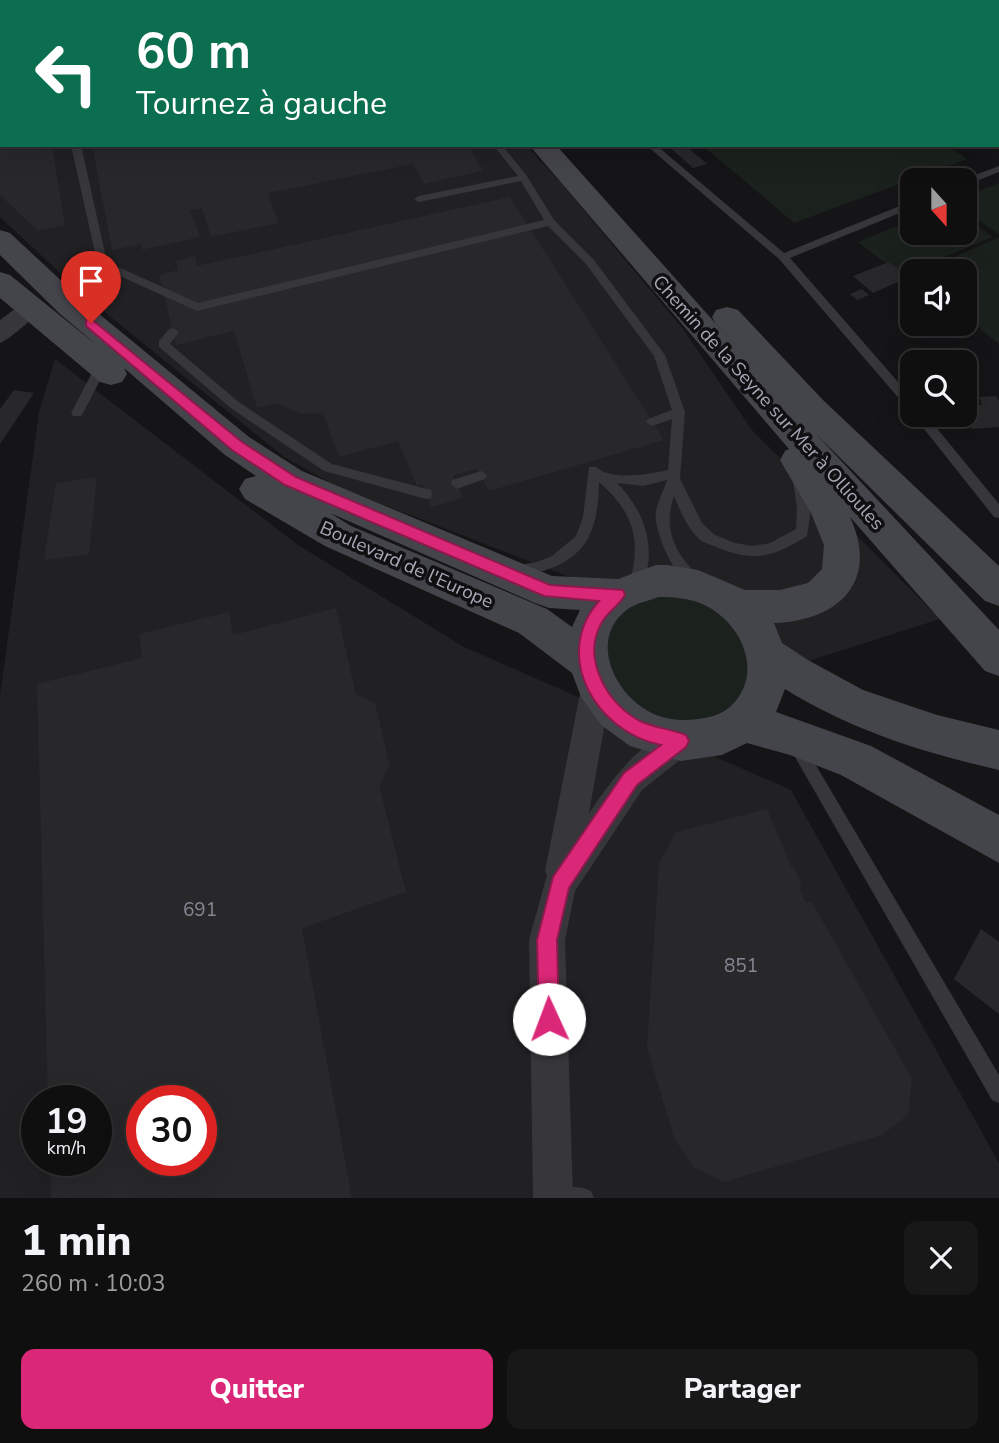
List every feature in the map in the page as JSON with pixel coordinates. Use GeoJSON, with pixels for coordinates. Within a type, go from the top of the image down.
{"type":"FeatureCollection","features":[{"type":"Feature","properties":{"kind":"street","name":"Chemin de la Seyne sur Mer à Ollioules"},"geometry":{"type":"LineString","coordinates":[[544,147],[745,378],[999,658]]}},
{"type":"Feature","properties":{"kind":"street","name":"Chemin de la Seyne sur Mer à Ollioules"},"geometry":{"type":"LineString","coordinates":[[569,147],[833,456],[999,636]]}},
{"type":"Feature","properties":{"kind":"street"},"geometry":{"type":"LineString","coordinates":[[569,147],[676,259],[811,409],[999,590]]}},
{"type":"Feature","properties":{"kind":"street","name":"Boulevard de l'Europe"},"geometry":{"type":"LineString","coordinates":[[0,239],[101,367],[214,460],[265,494],[338,536],[533,621],[591,675]]}},
{"type":"Feature","properties":{"kind":"street","name":"Boulevard de l'Europe"},"geometry":{"type":"LineString","coordinates":[[0,261],[237,446],[290,481],[549,592],[627,590]]}},
{"type":"Feature","properties":{"kind":"street","name":"Boulevard de l'Europe"},"geometry":{"type":"LineString","coordinates":[[0,282],[42,292]]}},
{"type":"Feature","properties":{"kind":"street"},"geometry":{"type":"LineString","coordinates":[[0,335],[42,292]]}},
{"type":"Feature","properties":{"kind":"street"},"geometry":{"type":"LineString","coordinates":[[737,606],[780,607],[803,603],[822,594],[837,579],[844,561],[842,543],[825,506],[745,378]]}},
{"type":"Feature","properties":{"kind":"street"},"geometry":{"type":"LineString","coordinates":[[564,1197],[547,940],[560,884],[591,675],[587,641],[592,623],[603,607],[627,590],[677,581],[698,585],[737,606],[761,635],[768,655],[769,674],[765,692],[756,709],[743,723],[724,734],[703,740],[680,741],[654,736],[631,725],[610,709],[591,675]]}},
{"type":"Feature","properties":{"kind":"street"},"geometry":{"type":"LineString","coordinates":[[768,655],[818,689],[859,710],[905,727],[999,750]]}},
{"type":"Feature","properties":{"kind":"street"},"geometry":{"type":"LineString","coordinates":[[743,723],[790,735],[856,760],[999,840]]}},
{"type":"Feature","properties":{"kind":"street"},"geometry":{"type":"LineString","coordinates":[[560,884],[631,779],[680,741]]}},
{"type":"Feature","properties":{"kind":"lane"},"geometry":{"type":"LineString","coordinates":[[76,147],[102,264],[197,307],[550,222]]}},
{"type":"Feature","properties":{"kind":"lane"},"geometry":{"type":"LineString","coordinates":[[499,147],[524,178],[550,222],[590,262],[659,355],[679,412],[675,476],[662,512],[663,529],[677,561],[698,585]]}},
{"type":"Feature","properties":{"kind":"lane"},"geometry":{"type":"LineString","coordinates":[[652,147],[783,257],[900,391]]}},
{"type":"Feature","properties":{"kind":"lane"},"geometry":{"type":"LineString","coordinates":[[977,178],[999,169]]}},
{"type":"Feature","properties":{"kind":"lane"},"geometry":{"type":"LineString","coordinates":[[419,199],[524,178]]}},
{"type":"Feature","properties":{"kind":"lane"},"geometry":{"type":"LineString","coordinates":[[783,257],[900,209]]}},
{"type":"Feature","properties":{"kind":"lane"},"geometry":{"type":"LineString","coordinates":[[173,332],[163,344],[236,406],[328,468],[426,494]]}},
{"type":"Feature","properties":{"kind":"lane"},"geometry":{"type":"LineString","coordinates":[[77,412],[101,367]]}},
{"type":"Feature","properties":{"kind":"lane"},"geometry":{"type":"LineString","coordinates":[[652,422],[679,412]]}},
{"type":"Feature","properties":{"kind":"lane"},"geometry":{"type":"LineString","coordinates":[[929,427],[999,513]]}},
{"type":"Feature","properties":{"kind":"lane"},"geometry":{"type":"LineString","coordinates":[[675,476],[688,512],[704,535],[732,549],[761,553],[782,545],[802,532],[804,508],[794,456]]}},
{"type":"Feature","properties":{"kind":"lane"},"geometry":{"type":"LineString","coordinates":[[597,473],[643,481],[675,476]]}},
{"type":"Feature","properties":{"kind":"lane"},"geometry":{"type":"LineString","coordinates":[[494,569],[523,570],[550,565],[571,550],[585,533],[597,473]]}},
{"type":"Feature","properties":{"kind":"lane"},"geometry":{"type":"LineString","coordinates":[[597,473],[634,512],[641,529],[645,550],[643,568],[627,590]]}},
{"type":"Feature","properties":{"kind":"lane"},"geometry":{"type":"LineString","coordinates":[[457,484],[481,476]]}},
{"type":"Feature","properties":{"kind":"lane"},"geometry":{"type":"LineString","coordinates":[[790,735],[999,1093]]}},
{"type":"Feature","properties":{"kind":"shaded area"},"geometry":{"type":"Polygon","coordinates":[[[0,147],[528,147],[683,329],[752,430],[940,619],[796,665],[338,487],[284,457],[87,298],[0,217],[0,147]]]}},
{"type":"Feature","properties":{"kind":"shaded area"},"geometry":{"type":"Polygon","coordinates":[[[704,147],[950,147],[967,159],[943,168],[900,168],[900,184],[794,223],[704,147]]]}},
{"type":"Feature","properties":{"kind":"shaded area"},"geometry":{"type":"Polygon","coordinates":[[[999,183],[998,234],[977,219],[977,192],[999,183]]]}},
{"type":"Feature","properties":{"kind":"shaded area"},"geometry":{"type":"Polygon","coordinates":[[[900,225],[900,245],[974,245],[940,259],[900,259],[900,274],[858,242],[900,225]]]}},
{"type":"Feature","properties":{"kind":"shaded area"},"geometry":{"type":"Polygon","coordinates":[[[977,225],[993,237],[977,244],[977,225]]]}},
{"type":"Feature","properties":{"kind":"shaded area"},"geometry":{"type":"Polygon","coordinates":[[[999,237],[999,344],[977,326],[977,259],[950,259],[999,237]]]}},
{"type":"Feature","properties":{"kind":"shaded area"},"geometry":{"type":"Polygon","coordinates":[[[55,359],[298,545],[464,647],[791,790],[999,1163],[999,1198],[0,1198],[0,696],[39,412],[55,359]]]}},
{"type":"Feature","properties":{"kind":"shaded area"},"geometry":{"type":"Polygon","coordinates":[[[677,581],[761,635],[743,723],[631,725],[592,623],[677,581]]]}},
{"type":"Feature","properties":{"kind":"building"},"geometry":{"type":"Polygon","coordinates":[[[0,147],[52,147],[65,225],[38,231],[0,195],[0,147]]]}},
{"type":"Feature","properties":{"kind":"building"},"geometry":{"type":"Polygon","coordinates":[[[92,147],[469,147],[483,171],[424,184],[413,164],[268,193],[278,223],[211,237],[202,208],[190,210],[200,237],[142,250],[141,244],[112,250],[92,147]]]}},
{"type":"Feature","properties":{"kind":"building"},"geometry":{"type":"Polygon","coordinates":[[[669,147],[687,147],[707,164],[693,168],[669,147]]]}},
{"type":"Feature","properties":{"kind":"building"},"geometry":{"type":"Polygon","coordinates":[[[510,197],[664,440],[489,491],[477,469],[453,475],[463,498],[431,507],[422,484],[417,486],[398,441],[339,457],[323,413],[301,414],[277,403],[257,408],[234,331],[176,345],[159,275],[178,270],[176,261],[195,256],[197,266],[510,197]]]}},
{"type":"Feature","properties":{"kind":"building"},"geometry":{"type":"Polygon","coordinates":[[[889,262],[900,270],[900,281],[873,293],[853,276],[889,262]]]}},
{"type":"Feature","properties":{"kind":"building"},"geometry":{"type":"Polygon","coordinates":[[[862,289],[869,295],[857,300],[850,294],[862,289]]]}},
{"type":"Feature","properties":{"kind":"building"},"geometry":{"type":"Polygon","coordinates":[[[14,390],[34,393],[0,444],[0,409],[14,390]]]}},
{"type":"Feature","properties":{"kind":"building"},"geometry":{"type":"Polygon","coordinates":[[[996,396],[999,401],[999,427],[972,429],[971,427],[977,427],[977,405],[982,405],[979,397],[996,396]]]}},
{"type":"Feature","properties":{"kind":"building"},"geometry":{"type":"Polygon","coordinates":[[[97,477],[89,554],[44,560],[56,483],[97,477]]]}},
{"type":"Feature","properties":{"kind":"building"},"geometry":{"type":"Polygon","coordinates":[[[336,608],[356,694],[375,703],[390,766],[379,785],[406,892],[302,928],[352,1198],[51,1198],[50,1176],[112,1176],[112,1085],[48,1085],[37,684],[142,658],[139,634],[229,612],[233,635],[336,608]]]}},
{"type":"Feature","properties":{"kind":"building"},"geometry":{"type":"Polygon","coordinates":[[[767,809],[802,886],[799,887],[806,903],[812,902],[912,1079],[908,1115],[882,1135],[724,1182],[693,1167],[674,1138],[647,1047],[659,863],[676,832],[767,809]]]}},
{"type":"Feature","properties":{"kind":"building"},"geometry":{"type":"Polygon","coordinates":[[[981,929],[999,942],[999,1014],[954,979],[981,929]]]}},
{"type":"Feature","properties":{"kind":"route"},"geometry":{"type":"LineString","coordinates":[[91,323],[237,446],[290,481],[549,592],[587,596],[617,595],[603,607],[592,623],[587,641],[586,660],[596,689],[610,709],[631,725],[654,736],[680,741],[631,779],[560,884],[547,940],[549,1019]]}}]}
